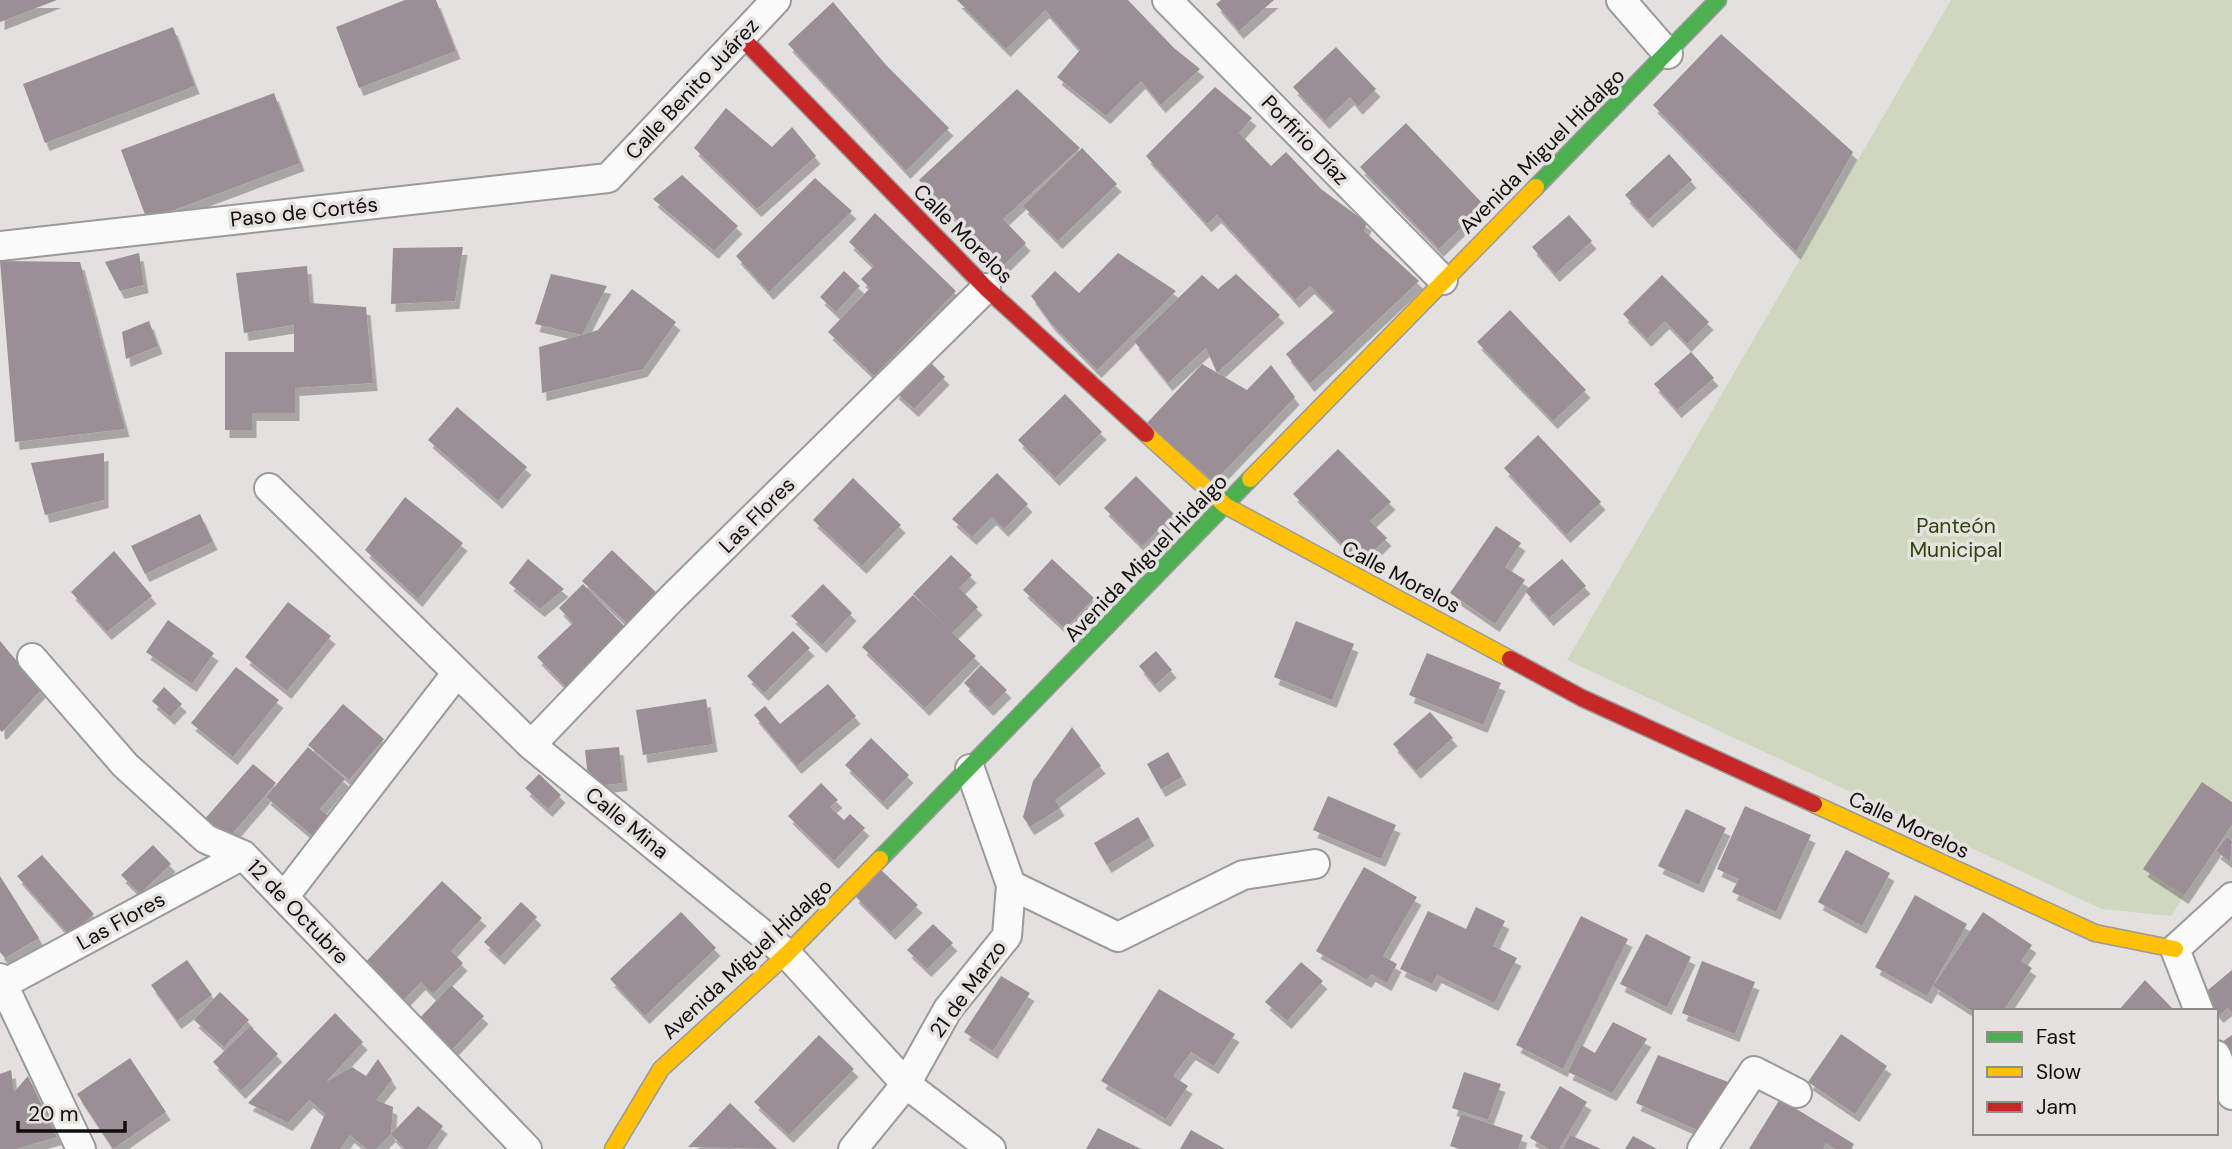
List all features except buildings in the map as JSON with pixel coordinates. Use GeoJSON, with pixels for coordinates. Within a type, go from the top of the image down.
{"type":"FeatureCollection","features":[{"type":"Feature","properties":{"kind":"street","name":"Calle Benito Juárez"},"geometry":{"type":"LineString","coordinates":[[608,178],[776,0]]}},
{"type":"Feature","properties":{"kind":"street","name":"Porfirio Díaz"},"geometry":{"type":"LineString","coordinates":[[1167,0],[1443,280]]}},
{"type":"Feature","properties":{"kind":"street"},"geometry":{"type":"LineString","coordinates":[[1621,0],[1668,54]]}},
{"type":"Feature","properties":{"kind":"street","name":"Avenida Miguel Hidalgo"},"geometry":{"type":"LineString","coordinates":[[613,1149],[661,1069],[788,954],[1718,0]]}},
{"type":"Feature","properties":{"kind":"street","name":"Calle Morelos"},"geometry":{"type":"LineString","coordinates":[[741,37],[986,288],[1226,506],[1582,698],[2095,933],[2175,950]]}},
{"type":"Feature","properties":{"kind":"street","name":"Paso de Cortés"},"geometry":{"type":"LineString","coordinates":[[0,246],[608,178]]}},
{"type":"Feature","properties":{"kind":"street","name":"Las Flores"},"geometry":{"type":"LineString","coordinates":[[531,745],[671,600],[986,288]]}},
{"type":"Feature","properties":{"kind":"street","name":"Calle Mina"},"geometry":{"type":"LineString","coordinates":[[269,488],[531,745],[788,954],[906,1084],[991,1149]]}},
{"type":"Feature","properties":{"kind":"street","name":"12 de Octubre"},"geometry":{"type":"LineString","coordinates":[[32,658],[125,765],[205,839],[243,855],[527,1149]]}},
{"type":"Feature","properties":{"kind":"street"},"geometry":{"type":"LineString","coordinates":[[284,897],[456,674]]}},
{"type":"Feature","properties":{"kind":"street","name":"21 de Marzo"},"geometry":{"type":"LineString","coordinates":[[852,1149],[906,1084],[948,1009],[1006,936],[1011,885],[970,769]]}},
{"type":"Feature","properties":{"kind":"street","name":"Las Flores"},"geometry":{"type":"LineString","coordinates":[[1,983],[243,855]]}},
{"type":"Feature","properties":{"kind":"street"},"geometry":{"type":"LineString","coordinates":[[1011,885],[1118,937],[1243,875],[1315,864]]}},
{"type":"Feature","properties":{"kind":"street"},"geometry":{"type":"LineString","coordinates":[[2198,1009],[2175,950],[2232,897]]}},
{"type":"Feature","properties":{"kind":"street"},"geometry":{"type":"LineString","coordinates":[[1,983],[81,1149]]}},
{"type":"Feature","properties":{"kind":"street"},"geometry":{"type":"LineString","coordinates":[[2218,1060],[2232,1095]]}},
{"type":"Feature","properties":{"kind":"street"},"geometry":{"type":"LineString","coordinates":[[1702,1149],[1754,1072],[1797,1094]]}},
{"type":"Feature","properties":{"kind":"green space","name":"Panteón Municipal"},"geometry":{"type":"Polygon","coordinates":[[[1951,0],[2232,0],[2232,821],[2171,916],[2102,909],[1567,660],[1951,0]]]}},
{"type":"Feature","properties":{"kind":"traffic: fast"},"geometry":{"type":"LineString","coordinates":[[1536,187],[1718,0]]}},
{"type":"Feature","properties":{"kind":"traffic: fast"},"geometry":{"type":"LineString","coordinates":[[880,859],[1250,479]]}},
{"type":"Feature","properties":{"kind":"traffic: slow"},"geometry":{"type":"LineString","coordinates":[[1250,479],[1536,187]]}},
{"type":"Feature","properties":{"kind":"traffic: slow"},"geometry":{"type":"LineString","coordinates":[[1146,434],[1226,506],[1510,659]]}},
{"type":"Feature","properties":{"kind":"traffic: slow"},"geometry":{"type":"LineString","coordinates":[[1814,804],[2095,933],[2175,949]]}},
{"type":"Feature","properties":{"kind":"traffic: slow"},"geometry":{"type":"LineString","coordinates":[[613,1149],[661,1069],[787,954],[880,859]]}},
{"type":"Feature","properties":{"kind":"traffic: jam"},"geometry":{"type":"LineString","coordinates":[[741,37],[986,288],[1146,434]]}},
{"type":"Feature","properties":{"kind":"traffic: jam"},"geometry":{"type":"LineString","coordinates":[[1510,659],[1582,698],[1814,804]]}}]}
